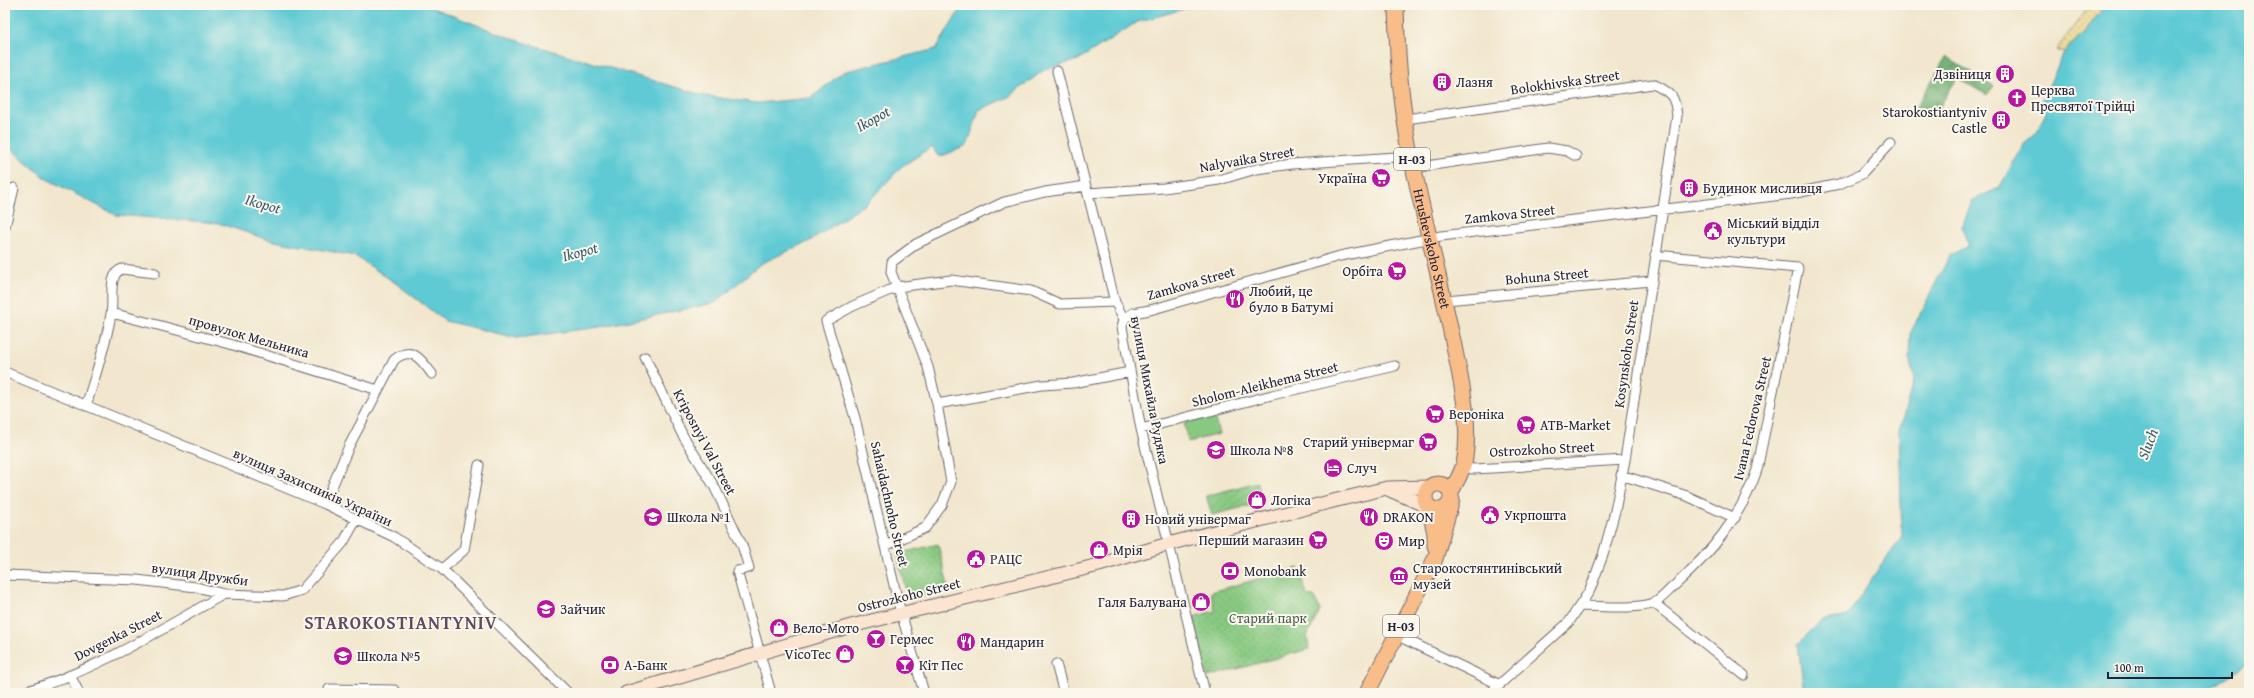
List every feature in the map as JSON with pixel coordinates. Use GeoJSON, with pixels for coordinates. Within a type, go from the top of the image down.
{"type":"FeatureCollection","features":[{"type":"Feature","properties":{"kind":"main road","name":"Hrushevskoho Street"},"geometry":{"type":"LineString","coordinates":[[1367,693],[1435,559],[1451,496],[1465,460],[1466,437],[1463,391],[1446,300],[1429,238],[1412,162],[1401,95],[1396,5]]}},
{"type":"Feature","properties":{"kind":"main road"},"geometry":{"type":"LineString","coordinates":[[1431,486],[1462,468]]}},
{"type":"Feature","properties":{"kind":"main road"},"geometry":{"type":"LineString","coordinates":[[1387,488],[1441,511],[1448,507],[1451,496],[1441,484],[1431,486]]}},
{"type":"Feature","properties":{"kind":"main road","name":"Ostrozkoho Street"},"geometry":{"type":"LineString","coordinates":[[626,693],[901,613],[1099,565],[1168,544],[1387,488],[1431,486]]}},
{"type":"Feature","properties":{"kind":"main road","name":"Н-03"},"geometry":{"type":"LineString","coordinates":[[1429,507],[1425,500],[1431,486]]}},
{"type":"Feature","properties":{"kind":"main road","name":"Hrushevskoho Street"},"geometry":{"type":"LineString","coordinates":[[1429,507],[1435,534],[1435,559]]}},
{"type":"Feature","properties":{"kind":"street","name":"вулиця Михайла Рудяка"},"geometry":{"type":"LineString","coordinates":[[1057,71],[1115,302],[1124,319],[1122,327],[1141,430],[1205,693]]}},
{"type":"Feature","properties":{"kind":"street","name":"Bolokhivska Street"},"geometry":{"type":"LineString","coordinates":[[1406,119],[1653,84],[1668,91],[1676,101]]}},
{"type":"Feature","properties":{"kind":"street","name":"Kosynskoho Street"},"geometry":{"type":"LineString","coordinates":[[1580,606],[1590,590],[1603,555],[1615,511],[1678,116],[1676,101]]}},
{"type":"Feature","properties":{"kind":"street","name":"Zamkova Street"},"geometry":{"type":"LineString","coordinates":[[1124,319],[1133,313],[1150,310],[1340,256],[1429,238],[1791,194],[1839,184],[1862,174],[1891,142]]}},
{"type":"Feature","properties":{"kind":"street","name":"Nalyvaika Street"},"geometry":{"type":"LineString","coordinates":[[897,287],[891,272],[892,262],[916,244],[1004,202],[1045,192],[1188,184],[1220,180],[1256,169],[1292,164],[1467,162],[1548,148],[1566,151],[1576,156]]}},
{"type":"Feature","properties":{"kind":"street"},"geometry":{"type":"LineString","coordinates":[[5,227],[14,188]]}},
{"type":"Feature","properties":{"kind":"street","name":"Ivana Fedorova Street"},"geometry":{"type":"LineString","coordinates":[[1654,603],[1687,574],[1719,541],[1735,518],[1751,487],[1757,470],[1798,268],[1655,255]]}},
{"type":"Feature","properties":{"kind":"street"},"geometry":{"type":"LineString","coordinates":[[86,406],[112,313],[113,279],[118,270],[122,269],[156,273]]}},
{"type":"Feature","properties":{"kind":"street"},"geometry":{"type":"LineString","coordinates":[[885,546],[925,528],[942,505],[951,482],[937,404],[928,368],[897,287],[951,280],[1031,291],[1060,304],[1115,302]]}},
{"type":"Feature","properties":{"kind":"street","name":"Bohuna Street"},"geometry":{"type":"LineString","coordinates":[[1446,300],[1651,281]]}},
{"type":"Feature","properties":{"kind":"street","name":"Sahaidachnoho Street"},"geometry":{"type":"LineString","coordinates":[[897,287],[853,306],[826,321],[855,418],[901,613],[924,693]]}},
{"type":"Feature","properties":{"kind":"street","name":"провулок Мельника"},"geometry":{"type":"LineString","coordinates":[[112,313],[230,344],[378,390]]}},
{"type":"Feature","properties":{"kind":"street"},"geometry":{"type":"LineString","coordinates":[[325,504],[349,446],[394,360],[401,354],[408,353],[421,359],[432,374]]}},
{"type":"Feature","properties":{"kind":"street","name":"Kriposnyi Val Street"},"geometry":{"type":"LineString","coordinates":[[645,357],[682,434],[715,488],[742,545],[749,568],[737,572],[772,693]]}},
{"type":"Feature","properties":{"kind":"street","name":"Sholom-Aleikhema Street"},"geometry":{"type":"LineString","coordinates":[[1141,430],[1272,395],[1395,366]]}},
{"type":"Feature","properties":{"kind":"street","name":"вулиця Захисників України"},"geometry":{"type":"LineString","coordinates":[[5,372],[325,504],[394,537],[442,569],[568,693]]}},
{"type":"Feature","properties":{"kind":"street"},"geometry":{"type":"LineString","coordinates":[[937,404],[1042,385],[1073,383],[1130,372]]}},
{"type":"Feature","properties":{"kind":"street","name":"Ostrozkoho Street"},"geometry":{"type":"LineString","coordinates":[[1462,468],[1474,469],[1624,460]]}},
{"type":"Feature","properties":{"kind":"street"},"geometry":{"type":"LineString","coordinates":[[442,569],[464,550],[479,465]]}},
{"type":"Feature","properties":{"kind":"street"},"geometry":{"type":"LineString","coordinates":[[1621,475],[1687,496],[1735,518]]}},
{"type":"Feature","properties":{"kind":"street","name":"вулиця Дружби"},"geometry":{"type":"LineString","coordinates":[[5,575],[137,580],[196,587],[224,594],[284,596],[302,590],[343,543],[356,520]]}},
{"type":"Feature","properties":{"kind":"street","name":"Dovgenka Street"},"geometry":{"type":"LineString","coordinates":[[20,693],[70,675],[131,647],[224,594]]}},
{"type":"Feature","properties":{"kind":"street"},"geometry":{"type":"LineString","coordinates":[[1490,693],[1569,622],[1580,606],[1628,606],[1654,603],[1744,675]]}},
{"type":"Feature","properties":{"kind":"street"},"geometry":{"type":"LineString","coordinates":[[1396,635],[1500,685]]}},
{"type":"Feature","properties":{"kind":"street"},"geometry":{"type":"LineString","coordinates":[[1056,664],[1064,693]]}},
{"type":"Feature","properties":{"kind":"street"},"geometry":{"type":"LineString","coordinates":[[70,675],[79,693]]}},
{"type":"Feature","properties":{"kind":"street"},"geometry":{"type":"LineString","coordinates":[[329,689],[394,690],[395,693]]}},
{"type":"Feature","properties":{"kind":"green space"},"geometry":{"type":"Polygon","coordinates":[[[1946,57],[1994,86],[1987,95],[1957,78],[1936,113],[1909,118],[1946,57]]]}},
{"type":"Feature","properties":{"kind":"green space"},"geometry":{"type":"Polygon","coordinates":[[[1214,416],[1219,434],[1188,442],[1184,423],[1214,416]]]}},
{"type":"Feature","properties":{"kind":"green space"},"geometry":{"type":"Polygon","coordinates":[[[1257,482],[1261,496],[1251,499],[1252,505],[1212,515],[1206,496],[1257,482]]]}},
{"type":"Feature","properties":{"kind":"green space"},"geometry":{"type":"Polygon","coordinates":[[[938,544],[949,590],[908,600],[897,554],[938,544]]]}},
{"type":"Feature","properties":{"kind":"green space","name":"Старий парк"},"geometry":{"type":"Polygon","coordinates":[[[1298,568],[1307,595],[1315,598],[1320,610],[1307,636],[1309,649],[1208,677],[1193,617],[1215,611],[1211,592],[1298,568]]]}},
{"type":"Feature","properties":{"kind":"sand"},"geometry":{"type":"Polygon","coordinates":[[[2090,5],[2104,5],[2086,30],[2064,53],[2056,50],[2090,5]]]}},
{"type":"Feature","properties":{"kind":"water","name":"Ikopot"},"geometry":{"type":"Polygon","coordinates":[[[5,5],[425,5],[516,40],[705,96],[758,103],[811,98],[843,72],[936,49],[963,5],[1198,5],[1137,22],[1078,60],[1044,70],[1010,96],[979,110],[967,146],[939,157],[932,147],[902,166],[868,202],[810,241],[760,264],[715,303],[599,327],[517,338],[445,321],[397,284],[355,256],[269,240],[218,223],[116,215],[45,178],[5,144],[5,5]]]}},
{"type":"Feature","properties":{"kind":"water","name":"Sluch"},"geometry":{"type":"Polygon","coordinates":[[[2104,5],[2249,5],[2249,662],[2203,693],[1804,693],[1798,644],[1821,621],[1848,616],[1872,578],[1902,537],[1899,431],[1914,379],[1909,358],[1910,334],[1950,255],[1969,246],[1962,227],[1973,200],[1999,188],[2023,145],[2034,136],[2046,113],[2040,105],[2064,53],[2086,30],[2104,5]]]}},
{"type":"Feature","properties":{"kind":"place","name":"Дзвіниця"},"geometry":{"type":"Point","coordinates":[2005,74]}},
{"type":"Feature","properties":{"kind":"place","name":"Лазня"},"geometry":{"type":"Point","coordinates":[1442,82]}},
{"type":"Feature","properties":{"kind":"place","name":"Церква Пресвятої Трійці"},"geometry":{"type":"Point","coordinates":[2017,98]}},
{"type":"Feature","properties":{"kind":"place","name":"Starokostiantyniv Castle"},"geometry":{"type":"Point","coordinates":[2001,120]}},
{"type":"Feature","properties":{"kind":"place","name":"Україна"},"geometry":{"type":"Point","coordinates":[1381,178]}},
{"type":"Feature","properties":{"kind":"place","name":"Будинок мисливця"},"geometry":{"type":"Point","coordinates":[1689,188]}},
{"type":"Feature","properties":{"kind":"place","name":"Міський відділ культури"},"geometry":{"type":"Point","coordinates":[1713,231]}},
{"type":"Feature","properties":{"kind":"place","name":"Орбіта"},"geometry":{"type":"Point","coordinates":[1397,271]}},
{"type":"Feature","properties":{"kind":"place","name":"Любий, це було в Батумі"},"geometry":{"type":"Point","coordinates":[1235,299]}},
{"type":"Feature","properties":{"kind":"place","name":"Вероніка"},"geometry":{"type":"Point","coordinates":[1435,414]}},
{"type":"Feature","properties":{"kind":"place","name":"ATB-Market"},"geometry":{"type":"Point","coordinates":[1526,425]}},
{"type":"Feature","properties":{"kind":"place","name":"Старий універмаг"},"geometry":{"type":"Point","coordinates":[1428,442]}},
{"type":"Feature","properties":{"kind":"place","name":"Школа №8"},"geometry":{"type":"Point","coordinates":[1216,450]}},
{"type":"Feature","properties":{"kind":"place","name":"Случ"},"geometry":{"type":"Point","coordinates":[1333,468]}},
{"type":"Feature","properties":{"kind":"place","name":"Логіка"},"geometry":{"type":"Point","coordinates":[1257,500]}},
{"type":"Feature","properties":{"kind":"place","name":"Укрпошта"},"geometry":{"type":"Point","coordinates":[1490,515]}},
{"type":"Feature","properties":{"kind":"place","name":"Школа №1"},"geometry":{"type":"Point","coordinates":[653,517]}},
{"type":"Feature","properties":{"kind":"place","name":"DRAKON"},"geometry":{"type":"Point","coordinates":[1369,517]}},
{"type":"Feature","properties":{"kind":"place","name":"Новий універмаг"},"geometry":{"type":"Point","coordinates":[1131,519]}},
{"type":"Feature","properties":{"kind":"place","name":"Перший магазин"},"geometry":{"type":"Point","coordinates":[1318,540]}},
{"type":"Feature","properties":{"kind":"place","name":"Мир"},"geometry":{"type":"Point","coordinates":[1384,541]}},
{"type":"Feature","properties":{"kind":"place","name":"Мрія"},"geometry":{"type":"Point","coordinates":[1099,550]}},
{"type":"Feature","properties":{"kind":"place","name":"РАЦС"},"geometry":{"type":"Point","coordinates":[976,559]}},
{"type":"Feature","properties":{"kind":"place","name":"Monobank"},"geometry":{"type":"Point","coordinates":[1230,571]}},
{"type":"Feature","properties":{"kind":"place","name":"Старокостянтинівський музей"},"geometry":{"type":"Point","coordinates":[1399,576]}},
{"type":"Feature","properties":{"kind":"place","name":"Галя Балувана"},"geometry":{"type":"Point","coordinates":[1201,602]}},
{"type":"Feature","properties":{"kind":"place","name":"Зайчик"},"geometry":{"type":"Point","coordinates":[546,609]}},
{"type":"Feature","properties":{"kind":"place","name":"Вело-Мото"},"geometry":{"type":"Point","coordinates":[779,628]}},
{"type":"Feature","properties":{"kind":"place","name":"Гермес"},"geometry":{"type":"Point","coordinates":[876,639]}},
{"type":"Feature","properties":{"kind":"place","name":"Мандарин"},"geometry":{"type":"Point","coordinates":[966,642]}},
{"type":"Feature","properties":{"kind":"place","name":"VicoTec"},"geometry":{"type":"Point","coordinates":[845,654]}},
{"type":"Feature","properties":{"kind":"place","name":"Школа №5"},"geometry":{"type":"Point","coordinates":[343,656]}},
{"type":"Feature","properties":{"kind":"place","name":"А-Банк"},"geometry":{"type":"Point","coordinates":[610,665]}},
{"type":"Feature","properties":{"kind":"place","name":"Кіт Пес"},"geometry":{"type":"Point","coordinates":[905,665]}},
{"type":"Feature","properties":{"kind":"district","name":"STAROKOSTIANTYNIV"},"geometry":{"type":"Point","coordinates":[401,623]}}]}
